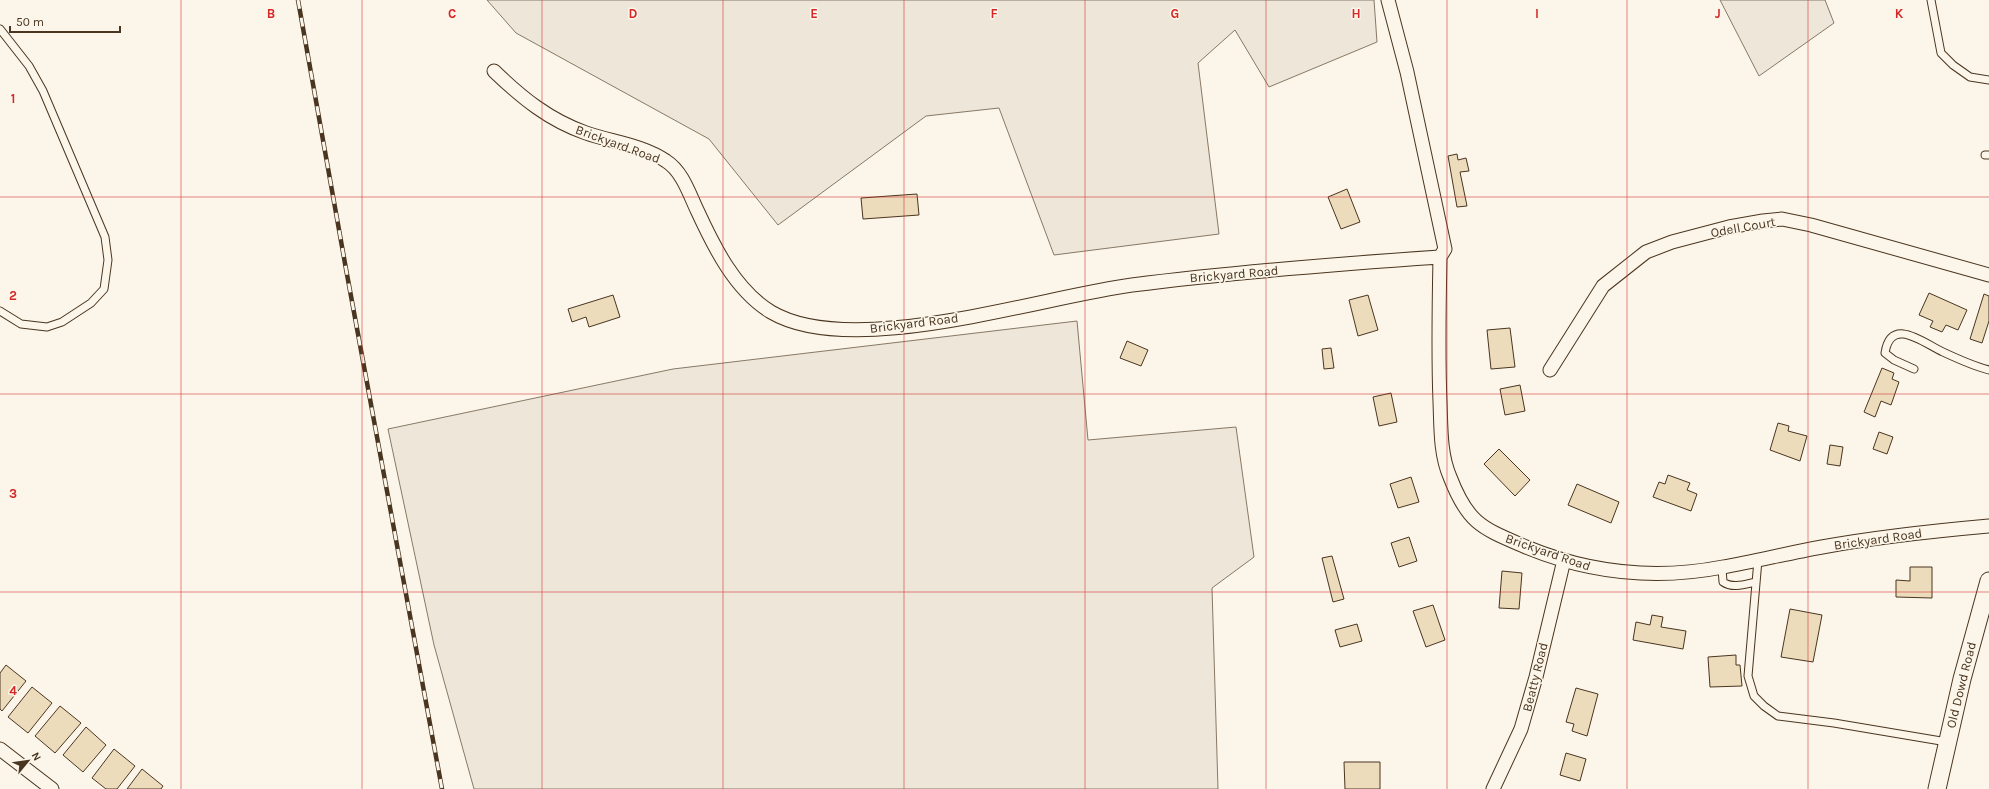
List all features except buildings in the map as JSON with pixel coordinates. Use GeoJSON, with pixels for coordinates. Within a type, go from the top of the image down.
{"type":"FeatureCollection","features":[{"type":"Feature","properties":{"kind":"street","name":"Brickyard Road"},"geometry":{"type":"LineString","coordinates":[[1388,0],[1407,72],[1446,249],[1440,257],[1438,346],[1443,448],[1449,476],[1459,499],[1478,524],[1491,532],[1564,560],[1598,569],[1647,574],[1722,568],[1821,547],[1936,530],[1989,526]]}},
{"type":"Feature","properties":{"kind":"street","name":"Brickyard Road"},"geometry":{"type":"LineString","coordinates":[[494,71],[519,95],[551,118],[584,132],[644,150],[668,162],[680,175],[719,255],[752,298],[774,313],[804,324],[828,328],[854,329],[906,327],[1128,286],[1347,264],[1440,257]]}},
{"type":"Feature","properties":{"kind":"street","name":"Odell Court"},"geometry":{"type":"LineString","coordinates":[[1550,370],[1603,286],[1646,252],[1672,242],[1729,227],[1782,219],[1989,275]]}},
{"type":"Feature","properties":{"kind":"street","name":"Beatty Road"},"geometry":{"type":"LineString","coordinates":[[1493,789],[1521,729],[1536,677],[1564,560]]}},
{"type":"Feature","properties":{"kind":"street","name":"Old Dowd Road"},"geometry":{"type":"LineString","coordinates":[[1937,789],[1947,742],[1989,581]]}},
{"type":"Feature","properties":{"kind":"street"},"geometry":{"type":"LineString","coordinates":[[0,749],[52,789]]}},
{"type":"Feature","properties":{"kind":"lane"},"geometry":{"type":"LineString","coordinates":[[1931,0],[1941,53],[1953,66],[1970,77],[1989,80]]}},
{"type":"Feature","properties":{"kind":"lane"},"geometry":{"type":"LineString","coordinates":[[0,29],[29,66],[43,91],[105,237],[108,260],[104,289],[92,303],[62,322],[47,327],[21,324],[0,311]]}},
{"type":"Feature","properties":{"kind":"lane"},"geometry":{"type":"LineString","coordinates":[[1914,369],[1894,360],[1885,353],[1887,343],[1893,336],[1905,334],[1919,338],[1942,352],[1989,370]]}},
{"type":"Feature","properties":{"kind":"lane"},"geometry":{"type":"LineString","coordinates":[[1758,560],[1748,676],[1754,696],[1764,706],[1778,716],[1834,723],[1947,742]]}},
{"type":"Feature","properties":{"kind":"lane"},"geometry":{"type":"LineString","coordinates":[[1722,568],[1723,582],[1728,585],[1734,586],[1756,582]]}},
{"type":"Feature","properties":{"kind":"shaded area"},"geometry":{"type":"Polygon","coordinates":[[[487,0],[1374,0],[1377,42],[1269,87],[1235,30],[1198,63],[1219,234],[1054,255],[999,108],[926,116],[778,225],[709,139],[516,33],[487,0]]]}},
{"type":"Feature","properties":{"kind":"shaded area"},"geometry":{"type":"Polygon","coordinates":[[[1720,0],[1825,0],[1834,23],[1759,76],[1720,0]]]}},
{"type":"Feature","properties":{"kind":"shaded area"},"geometry":{"type":"Polygon","coordinates":[[[1077,321],[1088,440],[1236,427],[1254,557],[1212,588],[1218,789],[474,789],[434,645],[388,429],[673,369],[1077,321]]]}},
{"type":"Feature","properties":{"kind":"railway"},"geometry":{"type":"LineString","coordinates":[[298,0],[442,789]]}}]}
